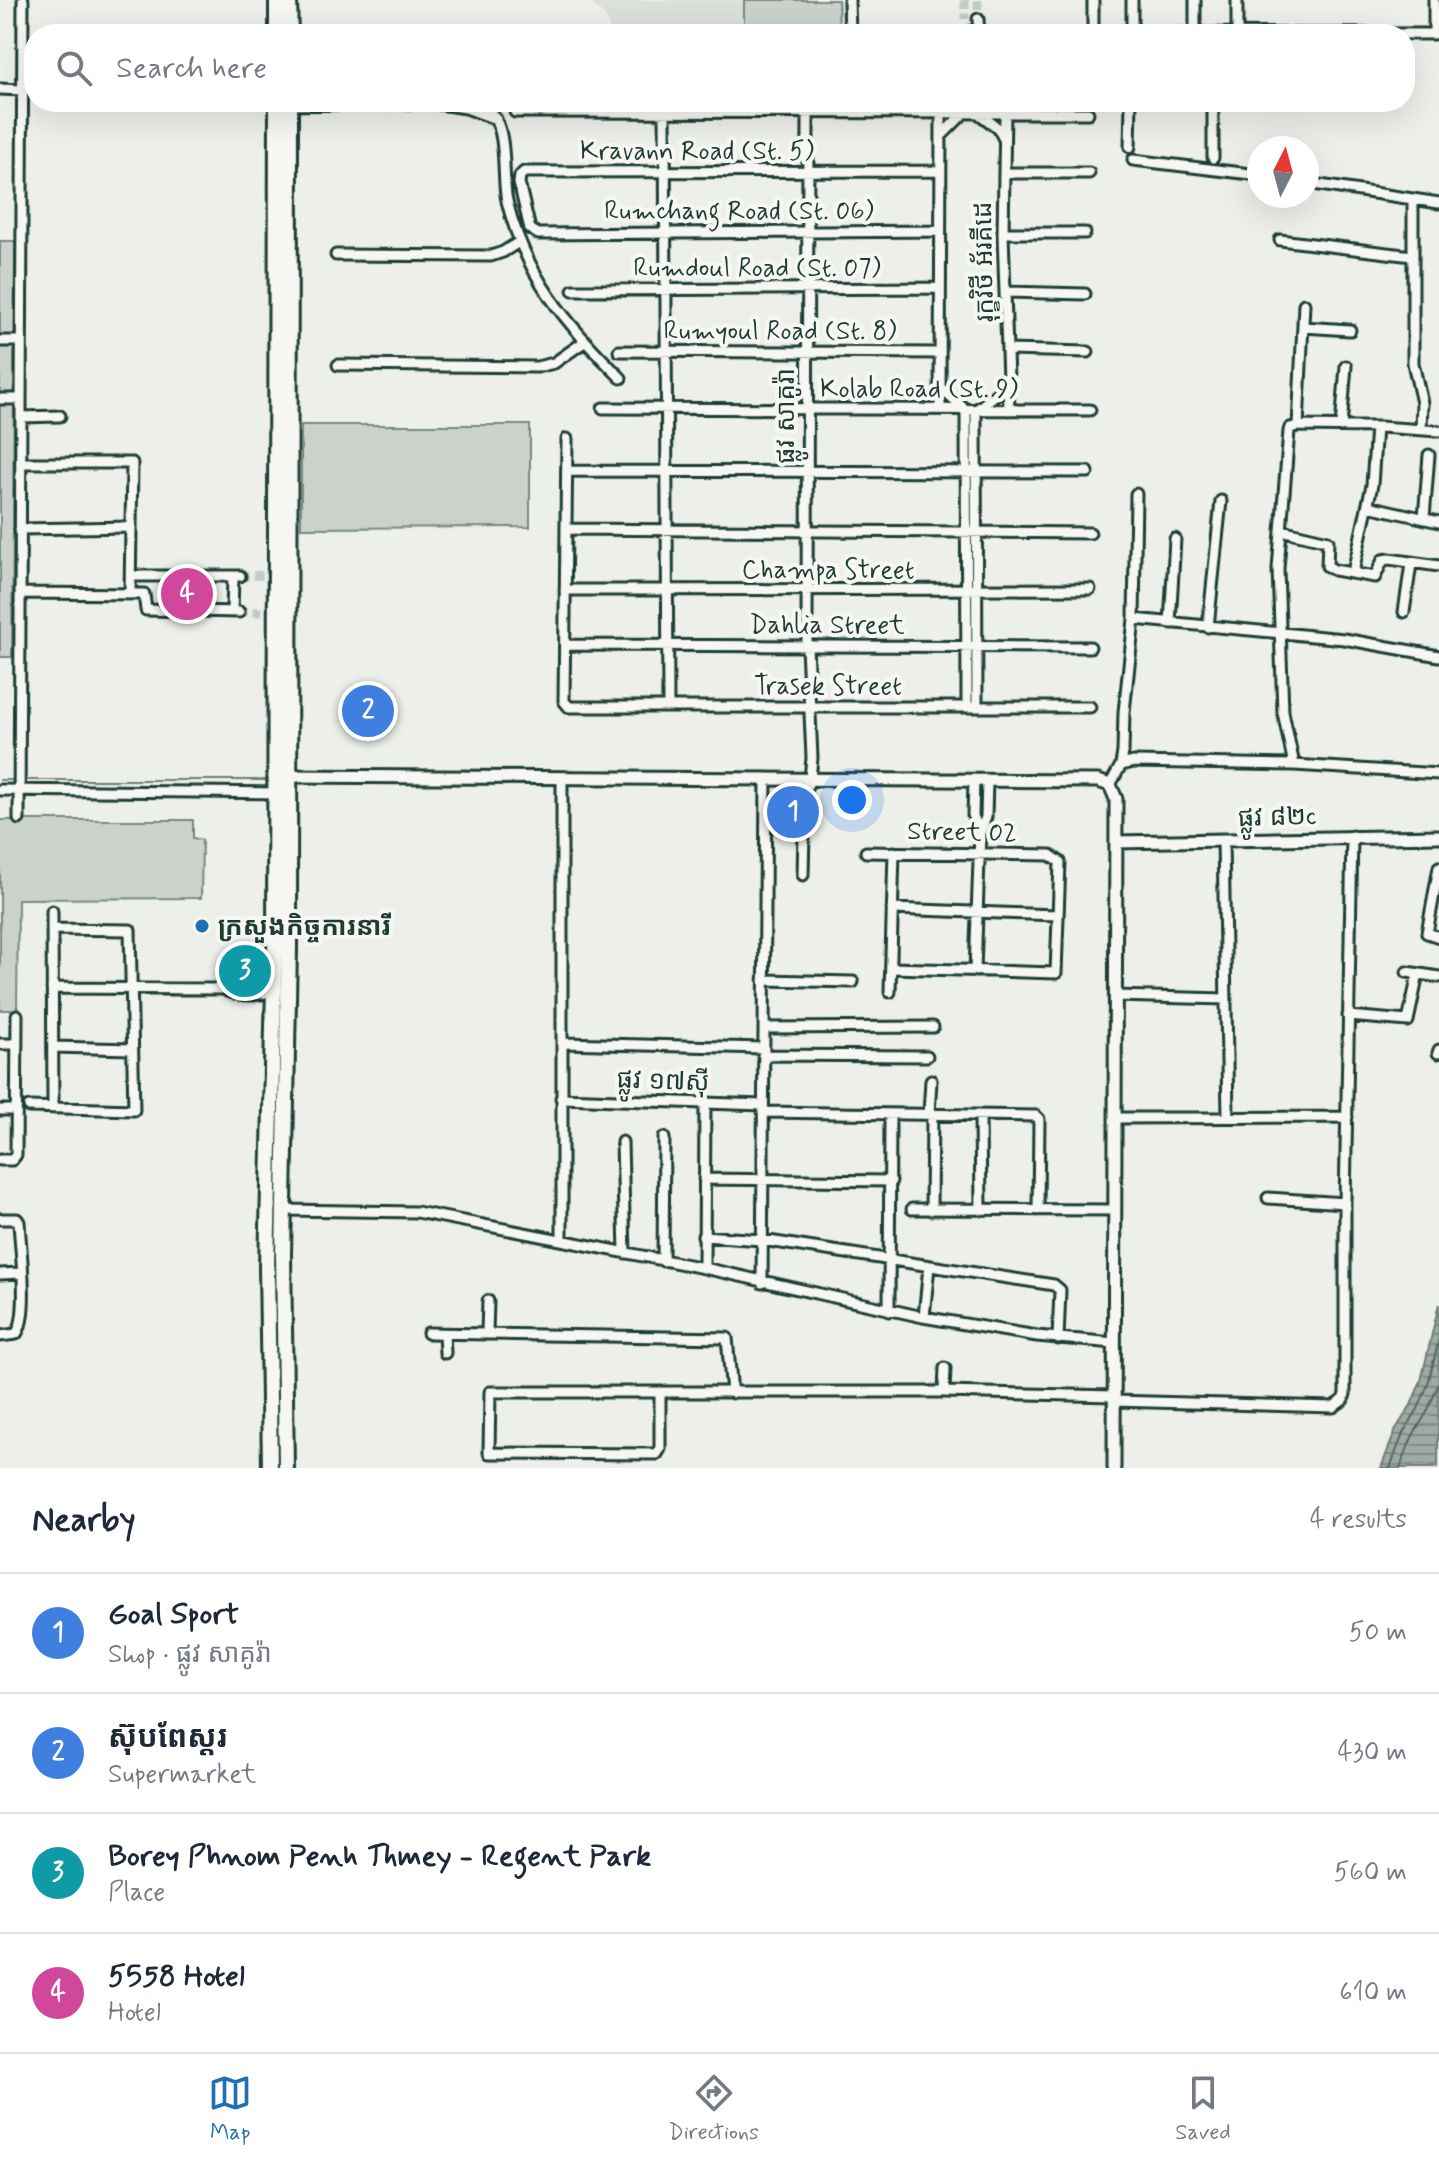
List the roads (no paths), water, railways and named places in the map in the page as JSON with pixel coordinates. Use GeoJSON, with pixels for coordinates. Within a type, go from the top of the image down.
{"type":"FeatureCollection","features":[{"type":"Feature","properties":{"kind":"main road"},"geometry":{"type":"LineString","coordinates":[[277,0],[277,24]]}},
{"type":"Feature","properties":{"kind":"main road"},"geometry":{"type":"LineString","coordinates":[[289,0],[290,24]]}},
{"type":"Feature","properties":{"kind":"main road"},"geometry":{"type":"LineString","coordinates":[[283,112],[277,575],[282,776],[286,1468]]}},
{"type":"Feature","properties":{"kind":"main road"},"geometry":{"type":"LineString","coordinates":[[277,575],[270,612],[282,776]]}},
{"type":"Feature","properties":{"kind":"main road"},"geometry":{"type":"LineString","coordinates":[[270,1468],[267,1239],[281,990]]}},
{"type":"Feature","properties":{"kind":"street"},"geometry":{"type":"LineString","coordinates":[[19,819],[23,0]]}},
{"type":"Feature","properties":{"kind":"street"},"geometry":{"type":"LineString","coordinates":[[849,0],[850,24]]}},
{"type":"Feature","properties":{"kind":"street"},"geometry":{"type":"LineString","coordinates":[[1093,0],[1093,24]]}},
{"type":"Feature","properties":{"kind":"street"},"geometry":{"type":"LineString","coordinates":[[1132,0],[1132,24]]}},
{"type":"Feature","properties":{"kind":"street"},"geometry":{"type":"LineString","coordinates":[[1195,0],[1195,24]]}},
{"type":"Feature","properties":{"kind":"street"},"geometry":{"type":"LineString","coordinates":[[1237,0],[1237,24]]}},
{"type":"Feature","properties":{"kind":"street"},"geometry":{"type":"LineString","coordinates":[[1415,34],[1434,34],[1434,0]]}},
{"type":"Feature","properties":{"kind":"street"},"geometry":{"type":"LineString","coordinates":[[965,19],[965,24]]}},
{"type":"Feature","properties":{"kind":"street"},"geometry":{"type":"LineString","coordinates":[[978,19],[978,24]]}},
{"type":"Feature","properties":{"kind":"street"},"geometry":{"type":"LineString","coordinates":[[0,89],[22,90]]}},
{"type":"Feature","properties":{"kind":"street"},"geometry":{"type":"LineString","coordinates":[[477,112],[496,119]]}},
{"type":"Feature","properties":{"kind":"street"},"geometry":{"type":"LineString","coordinates":[[491,112],[502,139],[507,197],[519,242],[546,291],[584,342],[621,378]]}},
{"type":"Feature","properties":{"kind":"street"},"geometry":{"type":"LineString","coordinates":[[515,112],[946,112]]}},
{"type":"Feature","properties":{"kind":"street"},"geometry":{"type":"LineString","coordinates":[[665,112],[668,707]]}},
{"type":"Feature","properties":{"kind":"street"},"geometry":{"type":"LineString","coordinates":[[941,136],[961,112]]}},
{"type":"Feature","properties":{"kind":"street"},"geometry":{"type":"LineString","coordinates":[[982,112],[998,128],[1004,141]]}},
{"type":"Feature","properties":{"kind":"street"},"geometry":{"type":"LineString","coordinates":[[1000,112],[1088,113]]}},
{"type":"Feature","properties":{"kind":"street"},"geometry":{"type":"LineString","coordinates":[[1130,147],[1131,112]]}},
{"type":"Feature","properties":{"kind":"street"},"geometry":{"type":"LineString","coordinates":[[1213,112],[1213,158]]}},
{"type":"Feature","properties":{"kind":"street","name":"ផ្លូវ សាគូរ៉ា"},"geometry":{"type":"LineString","coordinates":[[803,875],[811,722],[807,646],[808,113]]}},
{"type":"Feature","properties":{"kind":"street","name":"រុក្ខវិថី អ័រគីដេ"},"geometry":{"type":"LineString","coordinates":[[940,409],[941,113]]}},
{"type":"Feature","properties":{"kind":"street","name":"រុក្ខវិថី អ័រគីដេ"},"geometry":{"type":"LineString","coordinates":[[1005,113],[1003,233],[1009,410]]}},
{"type":"Feature","properties":{"kind":"street"},"geometry":{"type":"LineString","coordinates":[[1133,160],[1247,174]]}},
{"type":"Feature","properties":{"kind":"street","name":"Kravann Road (St. 5)"},"geometry":{"type":"LineString","coordinates":[[538,234],[530,229],[519,183],[524,172],[940,171]]}},
{"type":"Feature","properties":{"kind":"street"},"geometry":{"type":"LineString","coordinates":[[1004,173],[1089,173]]}},
{"type":"Feature","properties":{"kind":"street"},"geometry":{"type":"LineString","coordinates":[[1319,185],[1439,203]]}},
{"type":"Feature","properties":{"kind":"street"},"geometry":{"type":"LineString","coordinates":[[1413,199],[1413,363],[1422,403],[1421,429]]}},
{"type":"Feature","properties":{"kind":"street","name":"Rumchang Road (St. 06)"},"geometry":{"type":"LineString","coordinates":[[538,234],[940,231]]}},
{"type":"Feature","properties":{"kind":"street"},"geometry":{"type":"LineString","coordinates":[[1003,233],[1085,233]]}},
{"type":"Feature","properties":{"kind":"street"},"geometry":{"type":"LineString","coordinates":[[1280,240],[1412,256]]}},
{"type":"Feature","properties":{"kind":"street"},"geometry":{"type":"LineString","coordinates":[[336,255],[491,256],[519,242]]}},
{"type":"Feature","properties":{"kind":"street","name":"Rumdoul Road (St. 07)"},"geometry":{"type":"LineString","coordinates":[[573,290],[940,288]]}},
{"type":"Feature","properties":{"kind":"street"},"geometry":{"type":"LineString","coordinates":[[1005,292],[1085,294]]}},
{"type":"Feature","properties":{"kind":"street"},"geometry":{"type":"LineString","coordinates":[[1298,426],[1304,304]]}},
{"type":"Feature","properties":{"kind":"street"},"geometry":{"type":"LineString","coordinates":[[1303,327],[1350,330]]}},
{"type":"Feature","properties":{"kind":"street"},"geometry":{"type":"LineString","coordinates":[[0,341],[21,341]]}},
{"type":"Feature","properties":{"kind":"street"},"geometry":{"type":"LineString","coordinates":[[338,365],[537,367],[554,363],[584,342]]}},
{"type":"Feature","properties":{"kind":"street"},"geometry":{"type":"LineString","coordinates":[[1007,350],[1088,352]]}},
{"type":"Feature","properties":{"kind":"street","name":"Rumyoul Road (St. 8)"},"geometry":{"type":"LineString","coordinates":[[619,351],[940,353]]}},
{"type":"Feature","properties":{"kind":"street"},"geometry":{"type":"LineString","coordinates":[[1341,427],[1346,366]]}},
{"type":"Feature","properties":{"kind":"street"},"geometry":{"type":"LineString","coordinates":[[971,410],[1008,385]]}},
{"type":"Feature","properties":{"kind":"street"},"geometry":{"type":"LineString","coordinates":[[940,387],[971,410]]}},
{"type":"Feature","properties":{"kind":"street"},"geometry":{"type":"LineString","coordinates":[[0,399],[21,399]]}},
{"type":"Feature","properties":{"kind":"street","name":"Kolab Road (St. 9)"},"geometry":{"type":"LineString","coordinates":[[603,408],[1090,410]]}},
{"type":"Feature","properties":{"kind":"street"},"geometry":{"type":"LineString","coordinates":[[971,410],[972,706]]}},
{"type":"Feature","properties":{"kind":"street"},"geometry":{"type":"LineString","coordinates":[[21,417],[60,416]]}},
{"type":"Feature","properties":{"kind":"street"},"geometry":{"type":"LineString","coordinates":[[1353,572],[1375,464],[1376,427]]}},
{"type":"Feature","properties":{"kind":"street"},"geometry":{"type":"LineString","coordinates":[[1294,765],[1283,712],[1278,569],[1290,428],[1376,427],[1439,431]]}},
{"type":"Feature","properties":{"kind":"street"},"geometry":{"type":"LineString","coordinates":[[565,645],[567,439]]}},
{"type":"Feature","properties":{"kind":"street"},"geometry":{"type":"LineString","coordinates":[[1424,518],[1429,455]]}},
{"type":"Feature","properties":{"kind":"street"},"geometry":{"type":"LineString","coordinates":[[21,463],[132,463],[130,594]]}},
{"type":"Feature","properties":{"kind":"street"},"geometry":{"type":"LineString","coordinates":[[567,471],[1088,472]]}},
{"type":"Feature","properties":{"kind":"street"},"geometry":{"type":"LineString","coordinates":[[1110,785],[1121,765],[1134,619],[1136,494]]}},
{"type":"Feature","properties":{"kind":"street"},"geometry":{"type":"LineString","coordinates":[[1208,627],[1221,501]]}},
{"type":"Feature","properties":{"kind":"street"},"geometry":{"type":"LineString","coordinates":[[1368,506],[1439,522]]}},
{"type":"Feature","properties":{"kind":"street"},"geometry":{"type":"LineString","coordinates":[[20,529],[131,527]]}},
{"type":"Feature","properties":{"kind":"street"},"geometry":{"type":"LineString","coordinates":[[566,529],[1090,533]]}},
{"type":"Feature","properties":{"kind":"street"},"geometry":{"type":"LineString","coordinates":[[1281,530],[1328,541],[1329,569],[1375,577],[1383,560],[1439,566]]}},
{"type":"Feature","properties":{"kind":"street"},"geometry":{"type":"LineString","coordinates":[[1170,623],[1175,539]]}},
{"type":"Feature","properties":{"kind":"street"},"geometry":{"type":"LineString","coordinates":[[1404,612],[1411,564]]}},
{"type":"Feature","properties":{"kind":"street"},"geometry":{"type":"LineString","coordinates":[[131,576],[145,576],[236,576],[236,612],[146,610],[145,576]]}},
{"type":"Feature","properties":{"kind":"street","name":"Champa Street"},"geometry":{"type":"LineString","coordinates":[[565,590],[1090,589]]}},
{"type":"Feature","properties":{"kind":"street"},"geometry":{"type":"LineString","coordinates":[[20,593],[144,594]]}},
{"type":"Feature","properties":{"kind":"street"},"geometry":{"type":"LineString","coordinates":[[1134,619],[1282,631],[1439,656]]}},
{"type":"Feature","properties":{"kind":"street","name":"Dahlia Street"},"geometry":{"type":"LineString","coordinates":[[565,645],[1090,647]]}},
{"type":"Feature","properties":{"kind":"street","name":"Trasek Street"},"geometry":{"type":"LineString","coordinates":[[565,645],[564,701],[569,707],[1090,707]]}},
{"type":"Feature","properties":{"kind":"street"},"geometry":{"type":"LineString","coordinates":[[1121,765],[1134,762],[1294,765],[1439,774]]}},
{"type":"Feature","properties":{"kind":"street"},"geometry":{"type":"LineString","coordinates":[[282,776],[766,779],[810,769],[980,780],[1098,781],[1110,785],[1116,799],[1114,1468]]}},
{"type":"Feature","properties":{"kind":"street"},"geometry":{"type":"LineString","coordinates":[[562,778],[562,1240]]}},
{"type":"Feature","properties":{"kind":"street"},"geometry":{"type":"LineString","coordinates":[[762,1283],[766,779]]}},
{"type":"Feature","properties":{"kind":"street"},"geometry":{"type":"LineString","coordinates":[[975,971],[980,833],[986,817],[980,780]]}},
{"type":"Feature","properties":{"kind":"street"},"geometry":{"type":"LineString","coordinates":[[0,790],[282,793]]}},
{"type":"Feature","properties":{"kind":"street"},"geometry":{"type":"LineString","coordinates":[[660,1392],[657,1454],[489,1453],[490,1392],[660,1392],[732,1393],[944,1392],[1319,1407],[1338,1405],[1345,1394],[1352,836]]}},
{"type":"Feature","properties":{"kind":"street","name":"ផ្លូវ ៨២c"},"geometry":{"type":"LineString","coordinates":[[1116,842],[1439,836]]}},
{"type":"Feature","properties":{"kind":"street"},"geometry":{"type":"LineString","coordinates":[[1223,840],[1228,1116]]}},
{"type":"Feature","properties":{"kind":"street","name":"Street 02"},"geometry":{"type":"LineString","coordinates":[[866,852],[979,852],[1056,857],[1060,862],[1057,915]]}},
{"type":"Feature","properties":{"kind":"street"},"geometry":{"type":"LineString","coordinates":[[890,992],[894,852]]}},
{"type":"Feature","properties":{"kind":"street"},"geometry":{"type":"LineString","coordinates":[[1439,867],[1427,933],[1439,937]]}},
{"type":"Feature","properties":{"kind":"street"},"geometry":{"type":"LineString","coordinates":[[891,968],[1056,973],[1057,915],[892,909]]}},
{"type":"Feature","properties":{"kind":"street"},"geometry":{"type":"LineString","coordinates":[[52,911],[53,1108]]}},
{"type":"Feature","properties":{"kind":"street"},"geometry":{"type":"LineString","coordinates":[[29,1107],[134,1110],[130,930],[52,929]]}},
{"type":"Feature","properties":{"kind":"street"},"geometry":{"type":"LineString","coordinates":[[1348,1016],[1408,1021],[1412,973],[1439,977]]}},
{"type":"Feature","properties":{"kind":"street"},"geometry":{"type":"LineString","coordinates":[[764,980],[853,982]]}},
{"type":"Feature","properties":{"kind":"street"},"geometry":{"type":"LineString","coordinates":[[52,988],[239,987],[281,990]]}},
{"type":"Feature","properties":{"kind":"street"},"geometry":{"type":"LineString","coordinates":[[1115,996],[1225,999]]}},
{"type":"Feature","properties":{"kind":"street"},"geometry":{"type":"LineString","coordinates":[[0,1160],[12,1160],[16,1155],[17,1015]]}},
{"type":"Feature","properties":{"kind":"street"},"geometry":{"type":"LineString","coordinates":[[764,1028],[933,1027]]}},
{"type":"Feature","properties":{"kind":"street"},"geometry":{"type":"LineString","coordinates":[[562,1043],[927,1056]]}},
{"type":"Feature","properties":{"kind":"street"},"geometry":{"type":"LineString","coordinates":[[0,1044],[17,1044]]}},
{"type":"Feature","properties":{"kind":"street"},"geometry":{"type":"LineString","coordinates":[[53,1047],[132,1049]]}},
{"type":"Feature","properties":{"kind":"street"},"geometry":{"type":"LineString","coordinates":[[931,1080],[931,1210]]}},
{"type":"Feature","properties":{"kind":"street","name":"ផ្លូវ ១៧ស៊ី"},"geometry":{"type":"LineString","coordinates":[[561,1098],[890,1114],[1036,1116],[1039,1119],[1038,1210]]}},
{"type":"Feature","properties":{"kind":"street"},"geometry":{"type":"LineString","coordinates":[[704,1268],[705,1103]]}},
{"type":"Feature","properties":{"kind":"street"},"geometry":{"type":"LineString","coordinates":[[0,1110],[16,1110]]}},
{"type":"Feature","properties":{"kind":"street"},"geometry":{"type":"LineString","coordinates":[[889,1311],[890,1114]]}},
{"type":"Feature","properties":{"kind":"street"},"geometry":{"type":"LineString","coordinates":[[980,1116],[981,1210]]}},
{"type":"Feature","properties":{"kind":"street"},"geometry":{"type":"LineString","coordinates":[[1115,1118],[1347,1117]]}},
{"type":"Feature","properties":{"kind":"street"},"geometry":{"type":"LineString","coordinates":[[663,1261],[664,1138]]}},
{"type":"Feature","properties":{"kind":"street"},"geometry":{"type":"LineString","coordinates":[[622,1142],[625,1253]]}},
{"type":"Feature","properties":{"kind":"street"},"geometry":{"type":"LineString","coordinates":[[704,1179],[891,1181]]}},
{"type":"Feature","properties":{"kind":"street"},"geometry":{"type":"LineString","coordinates":[[1268,1198],[1345,1203]]}},
{"type":"Feature","properties":{"kind":"street"},"geometry":{"type":"LineString","coordinates":[[912,1209],[1115,1210]]}},
{"type":"Feature","properties":{"kind":"street"},"geometry":{"type":"LineString","coordinates":[[283,1210],[417,1212],[704,1268],[889,1311],[1058,1339],[1114,1343]]}},
{"type":"Feature","properties":{"kind":"street"},"geometry":{"type":"LineString","coordinates":[[0,1219],[17,1219],[19,1222],[21,1273],[21,1328],[16,1334],[0,1336]]}},
{"type":"Feature","properties":{"kind":"street"},"geometry":{"type":"LineString","coordinates":[[703,1236],[762,1240],[1058,1286],[1058,1339]]}},
{"type":"Feature","properties":{"kind":"street"},"geometry":{"type":"LineString","coordinates":[[924,1317],[929,1266]]}},
{"type":"Feature","properties":{"kind":"street"},"geometry":{"type":"LineString","coordinates":[[0,1274],[21,1273]]}},
{"type":"Feature","properties":{"kind":"street"},"geometry":{"type":"LineString","coordinates":[[487,1333],[488,1301]]}},
{"type":"Feature","properties":{"kind":"street"},"geometry":{"type":"LineString","coordinates":[[428,1333],[727,1338],[732,1393]]}},
{"type":"Feature","properties":{"kind":"street"},"geometry":{"type":"LineString","coordinates":[[444,1334],[445,1353]]}},
{"type":"Feature","properties":{"kind":"street"},"geometry":{"type":"LineString","coordinates":[[944,1392],[945,1368]]}},
{"type":"Feature","properties":{"kind":"water"},"geometry":{"type":"Polygon","coordinates":[[[1439,1304],[1438,1468],[1381,1468],[1396,1429],[1421,1381],[1439,1304]]]}},
{"type":"Feature","properties":{"kind":"waterway"},"geometry":{"type":"LineString","coordinates":[[0,780],[15,780]]}},
{"type":"Feature","properties":{"kind":"waterway"},"geometry":{"type":"LineString","coordinates":[[21,780],[268,780]]}},
{"type":"Feature","properties":{"kind":"tunnel"},"geometry":{"type":"LineString","coordinates":[[965,0],[965,19]]}},
{"type":"Feature","properties":{"kind":"tunnel"},"geometry":{"type":"LineString","coordinates":[[978,0],[978,19]]}},
{"type":"Feature","properties":{"kind":"tunnel"},"geometry":{"type":"LineString","coordinates":[[240,576],[266,575]]}},
{"type":"Feature","properties":{"kind":"tunnel"},"geometry":{"type":"LineString","coordinates":[[239,612],[265,612]]}},
{"type":"Feature","properties":{"kind":"place","name":"5558 Hotel"},"geometry":{"type":"Point","coordinates":[187,594]}},
{"type":"Feature","properties":{"kind":"place","name":"ស៊ុបពែស្តរ"},"geometry":{"type":"Point","coordinates":[368,711]}},
{"type":"Feature","properties":{"kind":"place","name":"Goal Sport"},"geometry":{"type":"Point","coordinates":[793,812]}},
{"type":"Feature","properties":{"kind":"place","name":"ក្រសួងកិច្ចការនារី"},"geometry":{"type":"Point","coordinates":[202,926]}},
{"type":"Feature","properties":{"kind":"place","name":"Borey Phnom Penh Thmey - Regent Park"},"geometry":{"type":"Point","coordinates":[245,971]}}]}
